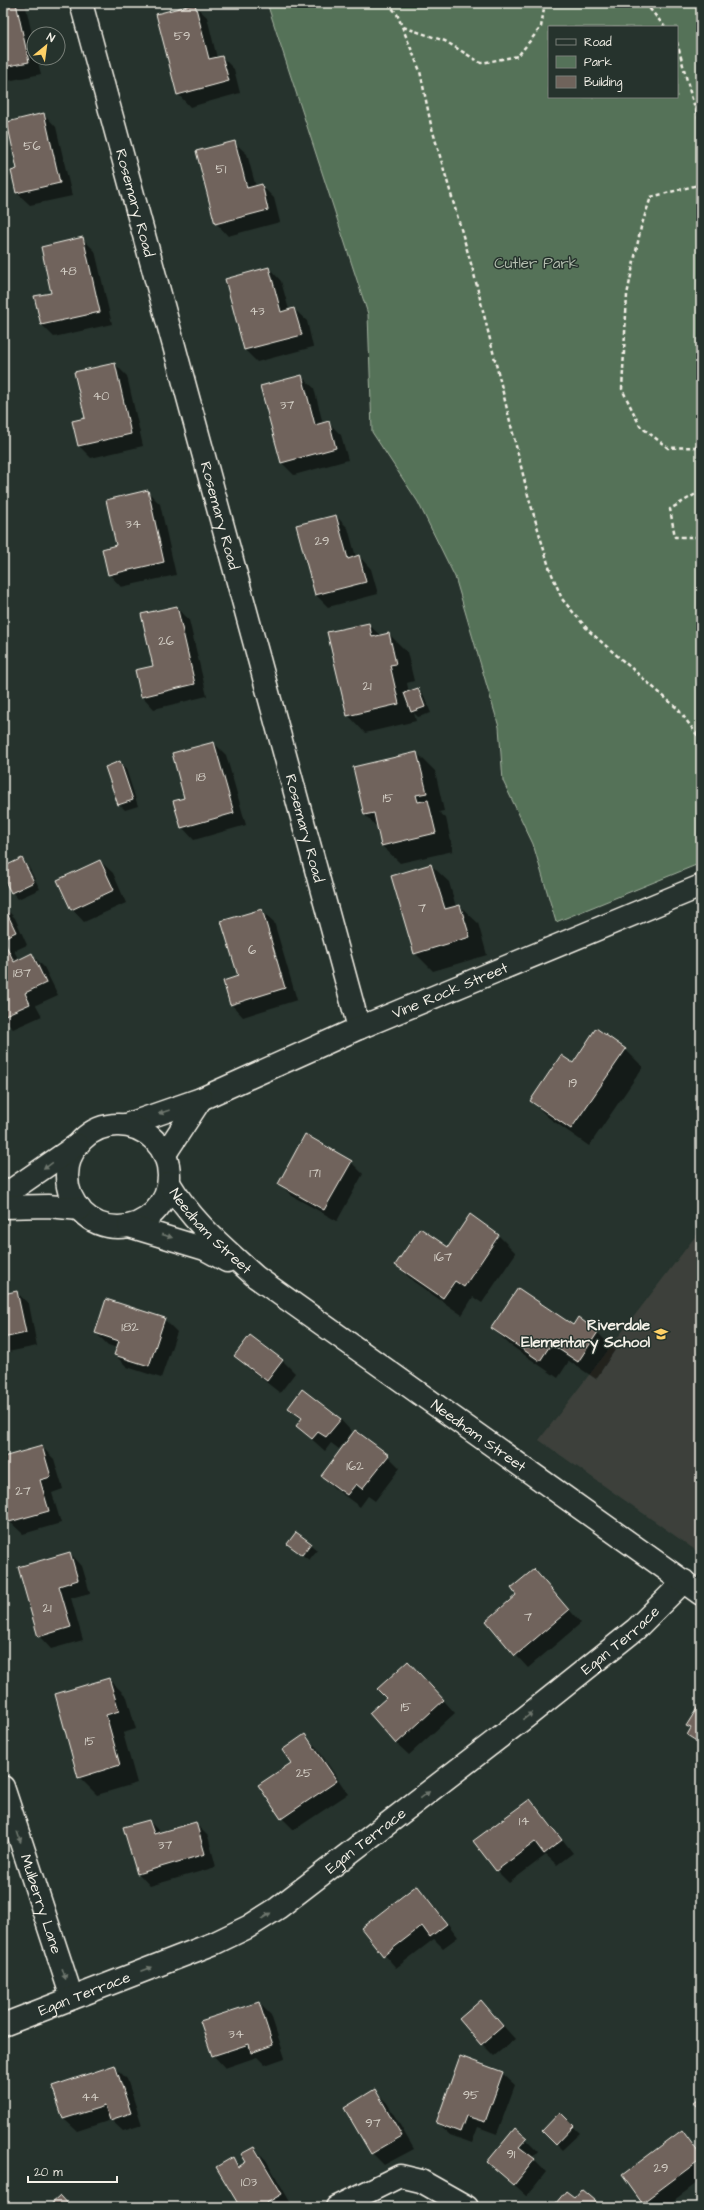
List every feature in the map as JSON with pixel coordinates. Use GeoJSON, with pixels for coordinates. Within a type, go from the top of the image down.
{"type":"FeatureCollection","features":[{"type":"Feature","properties":{"kind":"street","name":"Rosemary Road"},"geometry":{"type":"LineString","coordinates":[[81,3],[359,1028]]}},
{"type":"Feature","properties":{"kind":"street","name":"Vine Rock Street"},"geometry":{"type":"LineString","coordinates":[[126,1125],[201,1099],[359,1028],[701,886]]}},
{"type":"Feature","properties":{"kind":"street"},"geometry":{"type":"LineString","coordinates":[[165,1154],[201,1099]]}},
{"type":"Feature","properties":{"kind":"street"},"geometry":{"type":"LineString","coordinates":[[3,1196],[98,1130],[109,1126],[126,1125],[142,1130],[151,1137],[165,1154],[169,1168],[169,1183],[165,1198],[156,1211],[144,1220],[129,1226],[102,1224],[90,1218],[80,1209],[72,1197],[68,1183],[68,1169],[72,1155],[80,1143]]}},
{"type":"Feature","properties":{"kind":"street","name":"Needham Street"},"geometry":{"type":"LineString","coordinates":[[169,1183],[184,1207],[204,1230],[256,1277],[693,1588]]}},
{"type":"Feature","properties":{"kind":"street"},"geometry":{"type":"LineString","coordinates":[[3,1207],[48,1206],[80,1209]]}},
{"type":"Feature","properties":{"kind":"street","name":"Needham Street"},"geometry":{"type":"LineString","coordinates":[[129,1226],[205,1249],[256,1277]]}},
{"type":"Feature","properties":{"kind":"street","name":"Egan Terrace"},"geometry":{"type":"LineString","coordinates":[[3,2026],[214,1943],[248,1928],[278,1908],[526,1718],[636,1629],[693,1588]]}},
{"type":"Feature","properties":{"kind":"street","name":"Mulberry Lane"},"geometry":{"type":"LineString","coordinates":[[3,1787],[72,1998]]}},
{"type":"Feature","properties":{"kind":"street"},"geometry":{"type":"LineString","coordinates":[[337,2207],[400,2176],[421,2181],[467,2207]]}},
{"type":"Feature","properties":{"kind":"path"},"geometry":{"type":"LineString","coordinates":[[388,3],[397,14],[420,71],[438,155],[474,274],[516,450],[549,567],[562,599],[589,631],[678,709],[701,740]]}},
{"type":"Feature","properties":{"kind":"path"},"geometry":{"type":"LineString","coordinates":[[403,27],[445,41],[481,62],[518,56],[541,27],[545,3]]}},
{"type":"Feature","properties":{"kind":"path"},"geometry":{"type":"LineString","coordinates":[[645,3],[664,26]]}},
{"type":"Feature","properties":{"kind":"path"},"geometry":{"type":"LineString","coordinates":[[678,46],[691,96],[701,124]]}},
{"type":"Feature","properties":{"kind":"path"},"geometry":{"type":"LineString","coordinates":[[701,174],[698,184],[651,197],[641,227],[628,295],[622,389],[640,426],[668,448],[695,447],[701,449]]}},
{"type":"Feature","properties":{"kind":"path"},"geometry":{"type":"LineString","coordinates":[[701,491],[670,509],[675,537],[701,537]]}},
{"type":"Feature","properties":{"kind":"shaded area","name":"Riverdale Elementary School"},"geometry":{"type":"Polygon","coordinates":[[[701,1229],[701,1554],[539,1440],[701,1229]]]}},
{"type":"Feature","properties":{"kind":"green space","name":"Cutler Park"},"geometry":{"type":"Polygon","coordinates":[[[267,3],[701,3],[701,863],[556,922],[533,844],[503,781],[499,727],[455,577],[418,502],[372,432],[368,314],[267,3]]]}},
{"type":"Feature","properties":{"kind":"building"},"geometry":{"type":"Polygon","coordinates":[[[3,3],[16,3],[26,48],[26,63],[3,67],[3,3]]]}},
{"type":"Feature","properties":{"kind":"building"},"geometry":{"type":"Polygon","coordinates":[[[195,4],[209,59],[222,56],[229,81],[177,95],[156,14],[195,4]]]}},
{"type":"Feature","properties":{"kind":"building"},"geometry":{"type":"Polygon","coordinates":[[[44,113],[60,183],[16,193],[11,171],[17,169],[7,122],[44,113]]]}},
{"type":"Feature","properties":{"kind":"building"},"geometry":{"type":"Polygon","coordinates":[[[235,141],[247,188],[262,184],[268,210],[215,224],[196,151],[235,141]]]}},
{"type":"Feature","properties":{"kind":"building"},"geometry":{"type":"Polygon","coordinates":[[[83,237],[100,312],[41,325],[34,296],[51,293],[41,247],[83,237]]]}},
{"type":"Feature","properties":{"kind":"building"},"geometry":{"type":"Polygon","coordinates":[[[269,267],[281,312],[294,308],[302,335],[244,350],[225,279],[269,267]]]}},
{"type":"Feature","properties":{"kind":"building"},"geometry":{"type":"Polygon","coordinates":[[[115,363],[131,434],[78,446],[72,421],[85,418],[74,372],[115,363]]]}},
{"type":"Feature","properties":{"kind":"building"},"geometry":{"type":"Polygon","coordinates":[[[302,375],[315,425],[329,421],[336,448],[281,463],[260,386],[302,375]]]}},
{"type":"Feature","properties":{"kind":"building"},"geometry":{"type":"Polygon","coordinates":[[[148,490],[164,562],[108,575],[102,549],[116,545],[106,500],[148,490]]]}},
{"type":"Feature","properties":{"kind":"building"},"geometry":{"type":"Polygon","coordinates":[[[336,515],[348,559],[359,555],[366,582],[315,595],[296,525],[336,515]]]}},
{"type":"Feature","properties":{"kind":"building"},"geometry":{"type":"Polygon","coordinates":[[[177,606],[195,684],[141,697],[135,670],[153,666],[141,614],[177,606]]]}},
{"type":"Feature","properties":{"kind":"building"},"geometry":{"type":"Polygon","coordinates":[[[369,623],[372,637],[389,633],[396,664],[390,665],[399,704],[347,716],[327,632],[369,623]]]}},
{"type":"Feature","properties":{"kind":"building"},"geometry":{"type":"Polygon","coordinates":[[[418,688],[425,707],[411,712],[404,693],[418,688]]]}},
{"type":"Feature","properties":{"kind":"building"},"geometry":{"type":"Polygon","coordinates":[[[214,742],[234,813],[181,828],[173,801],[184,798],[172,753],[214,742]]]}},
{"type":"Feature","properties":{"kind":"building"},"geometry":{"type":"Polygon","coordinates":[[[417,752],[427,793],[416,795],[418,802],[428,800],[436,833],[381,846],[374,813],[364,815],[353,767],[417,752]]]}},
{"type":"Feature","properties":{"kind":"building"},"geometry":{"type":"Polygon","coordinates":[[[120,761],[133,800],[118,805],[105,767],[120,761]]]}},
{"type":"Feature","properties":{"kind":"building"},"geometry":{"type":"Polygon","coordinates":[[[22,858],[34,882],[11,893],[3,877],[3,867],[22,858]]]}},
{"type":"Feature","properties":{"kind":"building"},"geometry":{"type":"Polygon","coordinates":[[[100,860],[114,890],[71,910],[57,880],[100,860]]]}},
{"type":"Feature","properties":{"kind":"building"},"geometry":{"type":"Polygon","coordinates":[[[431,864],[445,909],[460,905],[470,937],[414,954],[391,876],[431,864]]]}},
{"type":"Feature","properties":{"kind":"building"},"geometry":{"type":"Polygon","coordinates":[[[3,905],[16,932],[3,938],[3,905]]]}},
{"type":"Feature","properties":{"kind":"building"},"geometry":{"type":"Polygon","coordinates":[[[262,909],[285,988],[230,1005],[223,981],[238,976],[221,921],[262,909]]]}},
{"type":"Feature","properties":{"kind":"building"},"geometry":{"type":"Polygon","coordinates":[[[3,939],[14,962],[32,953],[46,983],[25,993],[30,1004],[3,1016],[3,939]]]}},
{"type":"Feature","properties":{"kind":"building"},"geometry":{"type":"Polygon","coordinates":[[[596,1028],[626,1049],[571,1129],[530,1101],[561,1055],[573,1063],[596,1028]]]}},
{"type":"Feature","properties":{"kind":"building"},"geometry":{"type":"Polygon","coordinates":[[[305,1134],[352,1161],[324,1210],[278,1184],[305,1134]]]}},
{"type":"Feature","properties":{"kind":"building"},"geometry":{"type":"Polygon","coordinates":[[[470,1214],[499,1235],[464,1287],[455,1281],[443,1298],[395,1265],[420,1228],[448,1247],[470,1214]]]}},
{"type":"Feature","properties":{"kind":"building"},"geometry":{"type":"Polygon","coordinates":[[[518,1288],[573,1325],[578,1317],[598,1332],[578,1362],[551,1344],[540,1361],[491,1328],[518,1288]]]}},
{"type":"Feature","properties":{"kind":"building"},"geometry":{"type":"Polygon","coordinates":[[[17,1291],[26,1333],[3,1338],[3,1294],[17,1291]]]}},
{"type":"Feature","properties":{"kind":"building"},"geometry":{"type":"Polygon","coordinates":[[[106,1299],[165,1318],[149,1366],[114,1355],[119,1341],[95,1333],[106,1299]]]}},
{"type":"Feature","properties":{"kind":"building"},"geometry":{"type":"Polygon","coordinates":[[[250,1335],[283,1360],[267,1381],[234,1356],[250,1335]]]}},
{"type":"Feature","properties":{"kind":"building"},"geometry":{"type":"Polygon","coordinates":[[[302,1389],[341,1419],[326,1437],[318,1432],[312,1439],[296,1426],[302,1418],[288,1408],[302,1389]]]}},
{"type":"Feature","properties":{"kind":"building"},"geometry":{"type":"Polygon","coordinates":[[[355,1430],[389,1455],[362,1489],[356,1484],[347,1495],[321,1476],[355,1430]]]}},
{"type":"Feature","properties":{"kind":"building"},"geometry":{"type":"Polygon","coordinates":[[[42,1446],[51,1477],[40,1480],[49,1511],[9,1522],[3,1500],[3,1457],[42,1446]]]}},
{"type":"Feature","properties":{"kind":"building"},"geometry":{"type":"Polygon","coordinates":[[[296,1532],[311,1543],[302,1555],[287,1544],[296,1532]]]}},
{"type":"Feature","properties":{"kind":"building"},"geometry":{"type":"Polygon","coordinates":[[[70,1552],[78,1580],[59,1586],[71,1627],[38,1637],[18,1567],[70,1552]]]}},
{"type":"Feature","properties":{"kind":"building"},"geometry":{"type":"Polygon","coordinates":[[[534,1569],[569,1610],[515,1656],[486,1621],[516,1595],[511,1588],[534,1569]]]}},
{"type":"Feature","properties":{"kind":"building"},"geometry":{"type":"Polygon","coordinates":[[[408,1661],[444,1700],[396,1744],[369,1713],[386,1698],[377,1689],[408,1661]]]}},
{"type":"Feature","properties":{"kind":"building"},"geometry":{"type":"Polygon","coordinates":[[[109,1678],[119,1711],[106,1715],[120,1765],[78,1778],[55,1694],[109,1678]]]}},
{"type":"Feature","properties":{"kind":"building"},"geometry":{"type":"Polygon","coordinates":[[[701,1702],[701,1744],[687,1735],[691,1728],[686,1726],[701,1702]]]}},
{"type":"Feature","properties":{"kind":"building"},"geometry":{"type":"Polygon","coordinates":[[[305,1734],[337,1781],[281,1819],[258,1785],[291,1763],[282,1750],[305,1734]]]}},
{"type":"Feature","properties":{"kind":"building"},"geometry":{"type":"Polygon","coordinates":[[[530,1799],[562,1840],[544,1854],[535,1842],[496,1871],[473,1841],[530,1799]]]}},
{"type":"Feature","properties":{"kind":"building"},"geometry":{"type":"Polygon","coordinates":[[[149,1820],[154,1834],[196,1822],[205,1854],[137,1874],[123,1827],[149,1820]]]}},
{"type":"Feature","properties":{"kind":"building"},"geometry":{"type":"Polygon","coordinates":[[[417,1885],[447,1924],[430,1937],[422,1926],[383,1956],[361,1928],[417,1885]]]}},
{"type":"Feature","properties":{"kind":"building"},"geometry":{"type":"Polygon","coordinates":[[[481,2000],[503,2026],[481,2045],[459,2019],[481,2000]]]}},
{"type":"Feature","properties":{"kind":"building"},"geometry":{"type":"Polygon","coordinates":[[[259,2002],[273,2045],[251,2053],[249,2044],[212,2056],[200,2021],[259,2002]]]}},
{"type":"Feature","properties":{"kind":"building"},"geometry":{"type":"Polygon","coordinates":[[[460,2056],[503,2072],[485,2122],[466,2116],[460,2132],[436,2123],[460,2056]]]}},
{"type":"Feature","properties":{"kind":"building"},"geometry":{"type":"Polygon","coordinates":[[[115,2065],[131,2113],[110,2120],[105,2106],[63,2119],[52,2086],[115,2065]]]}},
{"type":"Feature","properties":{"kind":"building"},"geometry":{"type":"Polygon","coordinates":[[[375,2089],[402,2136],[371,2154],[344,2108],[375,2089]]]}},
{"type":"Feature","properties":{"kind":"building"},"geometry":{"type":"Polygon","coordinates":[[[701,2097],[701,2111],[694,2102],[701,2097]]]}},
{"type":"Feature","properties":{"kind":"building"},"geometry":{"type":"Polygon","coordinates":[[[560,2112],[574,2126],[556,2145],[542,2131],[560,2112]]]}},
{"type":"Feature","properties":{"kind":"building"},"geometry":{"type":"Polygon","coordinates":[[[515,2128],[527,2138],[519,2147],[535,2159],[514,2185],[487,2162],[515,2128]]]}},
{"type":"Feature","properties":{"kind":"building"},"geometry":{"type":"Polygon","coordinates":[[[682,2130],[701,2156],[701,2159],[642,2203],[622,2175],[682,2130]]]}},
{"type":"Feature","properties":{"kind":"building"},"geometry":{"type":"Polygon","coordinates":[[[254,2147],[282,2194],[260,2207],[240,2207],[216,2167],[233,2157],[238,2167],[246,2162],[241,2154],[254,2147]]]}},
{"type":"Feature","properties":{"kind":"building"},"geometry":{"type":"Polygon","coordinates":[[[581,2189],[602,2207],[558,2207],[555,2204],[566,2191],[574,2197],[581,2189]]]}},
{"type":"Feature","properties":{"kind":"building"},"geometry":{"type":"Polygon","coordinates":[[[60,2196],[70,2207],[48,2207],[60,2196]]]}},
{"type":"Feature","properties":{"kind":"place","name":"Riverdale Elementary School"},"geometry":{"type":"Point","coordinates":[661,1334]}}]}
